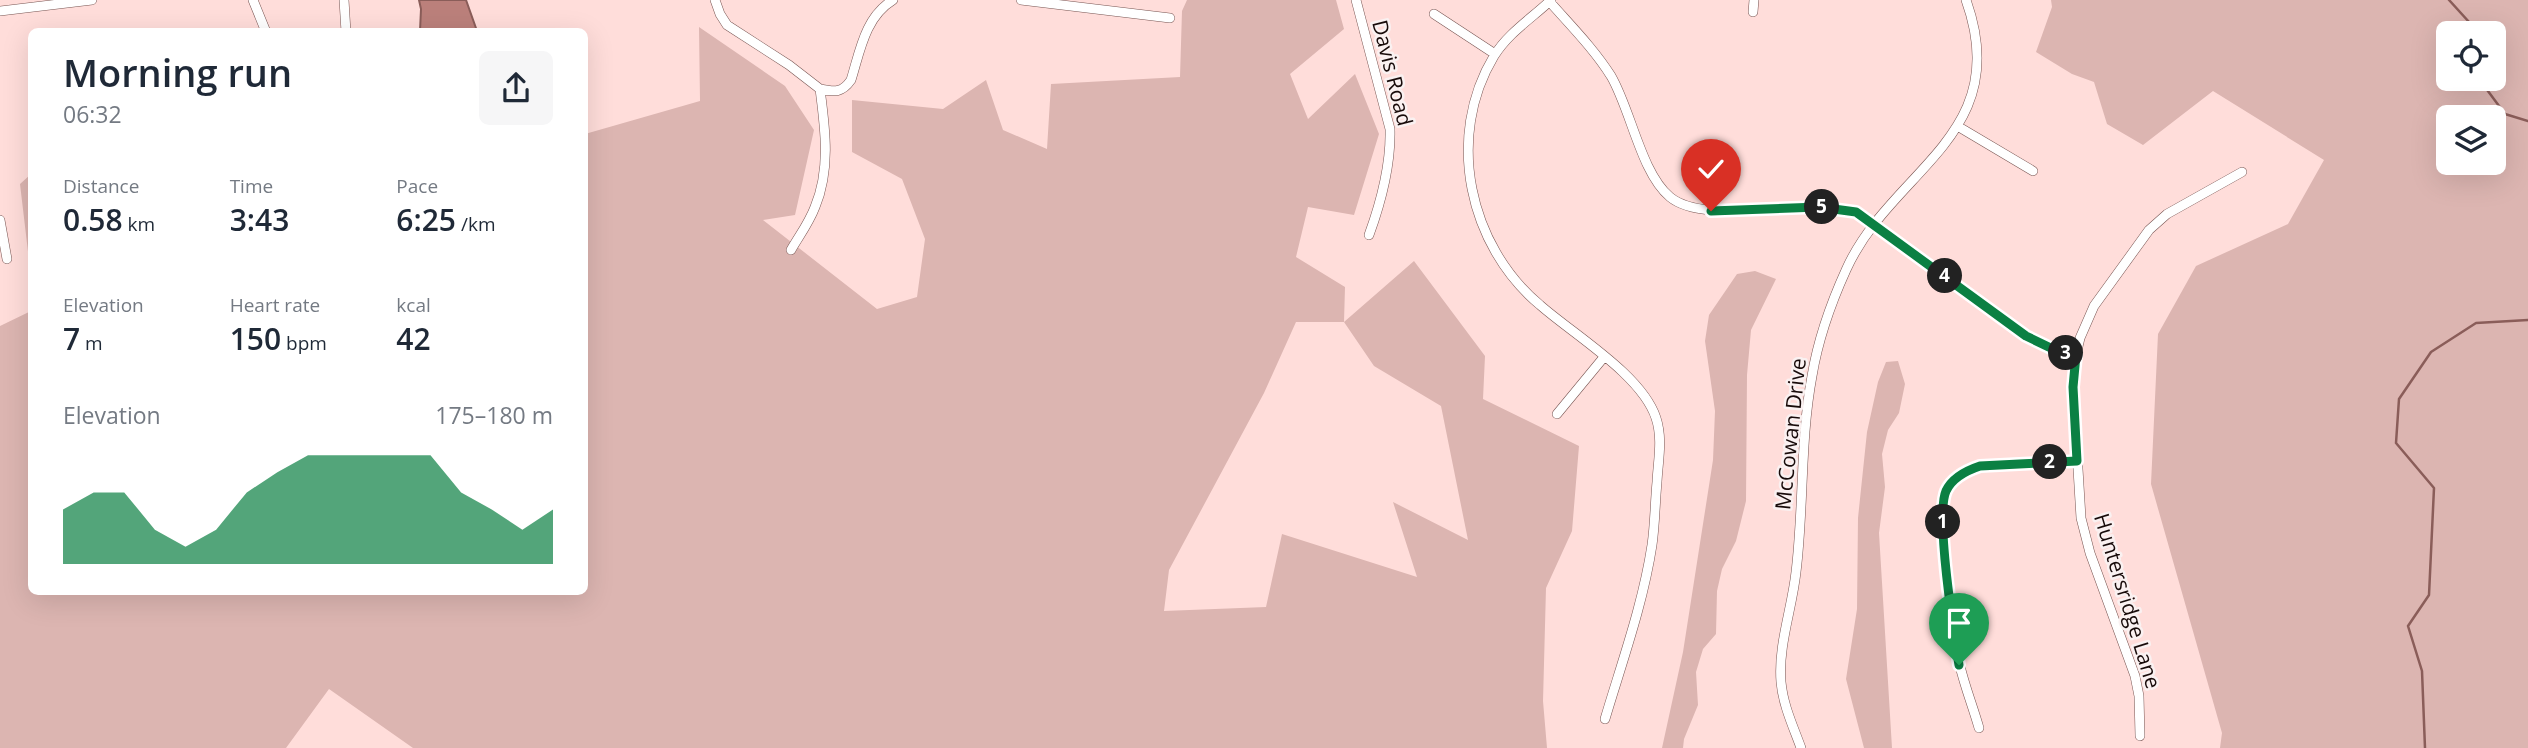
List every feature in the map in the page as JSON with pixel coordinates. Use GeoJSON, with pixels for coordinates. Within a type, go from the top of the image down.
{"type":"FeatureCollection","features":[{"type":"Feature","properties":{"kind":"street"},"geometry":{"type":"LineString","coordinates":[[0,11],[92,0]]}},
{"type":"Feature","properties":{"kind":"street"},"geometry":{"type":"LineString","coordinates":[[253,0],[264,28]]}},
{"type":"Feature","properties":{"kind":"street"},"geometry":{"type":"LineString","coordinates":[[344,0],[346,28]]}},
{"type":"Feature","properties":{"kind":"street"},"geometry":{"type":"LineString","coordinates":[[715,0],[727,25],[789,65],[820,89],[833,92],[845,88],[851,80],[873,17],[880,8],[893,0]]}},
{"type":"Feature","properties":{"kind":"street"},"geometry":{"type":"LineString","coordinates":[[1021,0],[1170,18]]}},
{"type":"Feature","properties":{"kind":"street","name":"Davis Road"},"geometry":{"type":"LineString","coordinates":[[1356,0],[1390,129],[1383,187],[1369,235]]}},
{"type":"Feature","properties":{"kind":"street"},"geometry":{"type":"LineString","coordinates":[[1754,0],[1754,12]]}},
{"type":"Feature","properties":{"kind":"street","name":"McCowan Drive"},"geometry":{"type":"LineString","coordinates":[[1801,748],[1785,704],[1780,661],[1796,572],[1811,378],[1824,329],[1855,252],[1875,224],[1959,127],[1973,85],[1977,54],[1976,34],[1966,0]]}},
{"type":"Feature","properties":{"kind":"street"},"geometry":{"type":"LineString","coordinates":[[1605,719],[1645,582],[1653,544],[1660,451],[1656,418],[1641,389],[1538,304],[1514,280],[1486,236],[1477,209],[1467,145],[1476,99],[1495,54],[1506,40],[1550,1],[1601,61],[1613,80],[1651,171],[1670,197],[1698,209],[1711,211],[1834,207],[1856,212],[2026,336],[2057,351],[2076,355]]}},
{"type":"Feature","properties":{"kind":"street"},"geometry":{"type":"LineString","coordinates":[[1434,13],[1495,54]]}},
{"type":"Feature","properties":{"kind":"street"},"geometry":{"type":"LineString","coordinates":[[791,250],[812,214],[824,182],[826,133],[820,89]]}},
{"type":"Feature","properties":{"kind":"street"},"geometry":{"type":"LineString","coordinates":[[1959,127],[2034,171]]}},
{"type":"Feature","properties":{"kind":"street","name":"Huntersridge Lane"},"geometry":{"type":"LineString","coordinates":[[2140,736],[2139,696],[2135,676],[2085,536],[2073,387],[2076,355],[2080,338],[2094,306],[2150,230],[2167,214],[2242,172]]}},
{"type":"Feature","properties":{"kind":"street"},"geometry":{"type":"LineString","coordinates":[[0,220],[8,259]]}},
{"type":"Feature","properties":{"kind":"street"},"geometry":{"type":"LineString","coordinates":[[1558,414],[1604,357]]}},
{"type":"Feature","properties":{"kind":"street"},"geometry":{"type":"LineString","coordinates":[[1979,728],[1959,665],[1955,641],[1942,517],[1947,491],[1968,470],[1980,466],[2077,461]]}},
{"type":"Feature","properties":{"kind":"shaded area"},"geometry":{"type":"Polygon","coordinates":[[[419,0],[466,0],[476,28],[420,28],[419,0]]]}},
{"type":"Feature","properties":{"kind":"shaded area"},"geometry":{"type":"Polygon","coordinates":[[[1187,0],[1336,0],[1344,29],[1290,74],[1308,119],[1355,74],[1379,134],[1354,215],[1308,207],[1296,257],[1345,287],[1344,322],[1414,261],[1485,356],[1483,399],[1579,446],[1572,531],[1546,588],[1543,701],[1547,748],[413,748],[329,689],[286,748],[0,748],[0,326],[28,312],[28,595],[588,595],[588,133],[700,101],[699,27],[785,86],[814,130],[795,215],[763,220],[877,309],[917,297],[925,239],[902,179],[852,152],[852,100],[943,109],[986,80],[1003,130],[1047,149],[1051,84],[1180,77],[1182,11],[1187,0]],[[1296,322],[1264,393],[1169,570],[1164,611],[1266,607],[1282,534],[1417,577],[1393,502],[1468,540],[1441,406],[1374,366],[1344,322],[1296,322]]]}},
{"type":"Feature","properties":{"kind":"shaded area"},"geometry":{"type":"Polygon","coordinates":[[[2051,0],[2528,0],[2528,748],[2220,748],[2222,733],[2151,484],[2158,334],[2196,266],[2288,224],[2324,160],[2213,91],[2143,145],[2107,124],[2094,82],[2072,74],[2036,52],[2052,7],[2051,0]]]}},
{"type":"Feature","properties":{"kind":"shaded area"},"geometry":{"type":"Polygon","coordinates":[[[28,177],[28,252],[20,184],[28,177]]]}},
{"type":"Feature","properties":{"kind":"shaded area"},"geometry":{"type":"Polygon","coordinates":[[[1755,271],[1776,279],[1751,330],[1747,375],[1746,501],[1736,541],[1722,569],[1717,591],[1716,634],[1703,649],[1696,672],[1698,705],[1683,748],[1662,748],[1683,652],[1713,460],[1715,411],[1705,341],[1709,315],[1737,274],[1755,271]]]}},
{"type":"Feature","properties":{"kind":"shaded area"},"geometry":{"type":"Polygon","coordinates":[[[1898,361],[1905,384],[1899,413],[1888,430],[1882,454],[1885,487],[1879,533],[1892,748],[1864,748],[1846,679],[1857,609],[1858,518],[1867,432],[1878,382],[1886,362],[1898,361]]]}},
{"type":"Feature","properties":{"kind":"waterway"},"geometry":{"type":"LineString","coordinates":[[2449,0],[2468,21]]}},
{"type":"Feature","properties":{"kind":"waterway"},"geometry":{"type":"LineString","coordinates":[[2488,91],[2505,114],[2528,121]]}},
{"type":"Feature","properties":{"kind":"waterway"},"geometry":{"type":"LineString","coordinates":[[2425,748],[2422,671],[2408,626],[2429,595],[2434,488],[2396,443],[2399,399],[2431,352],[2476,323],[2528,320]]}},
{"type":"Feature","properties":{"kind":"route"},"geometry":{"type":"LineString","coordinates":[[1711,211],[1834,207],[1856,212],[2026,336],[2057,351],[2076,355],[2073,387],[2077,461],[1980,466],[1968,470],[1947,491],[1942,517],[1959,665]]}}]}
